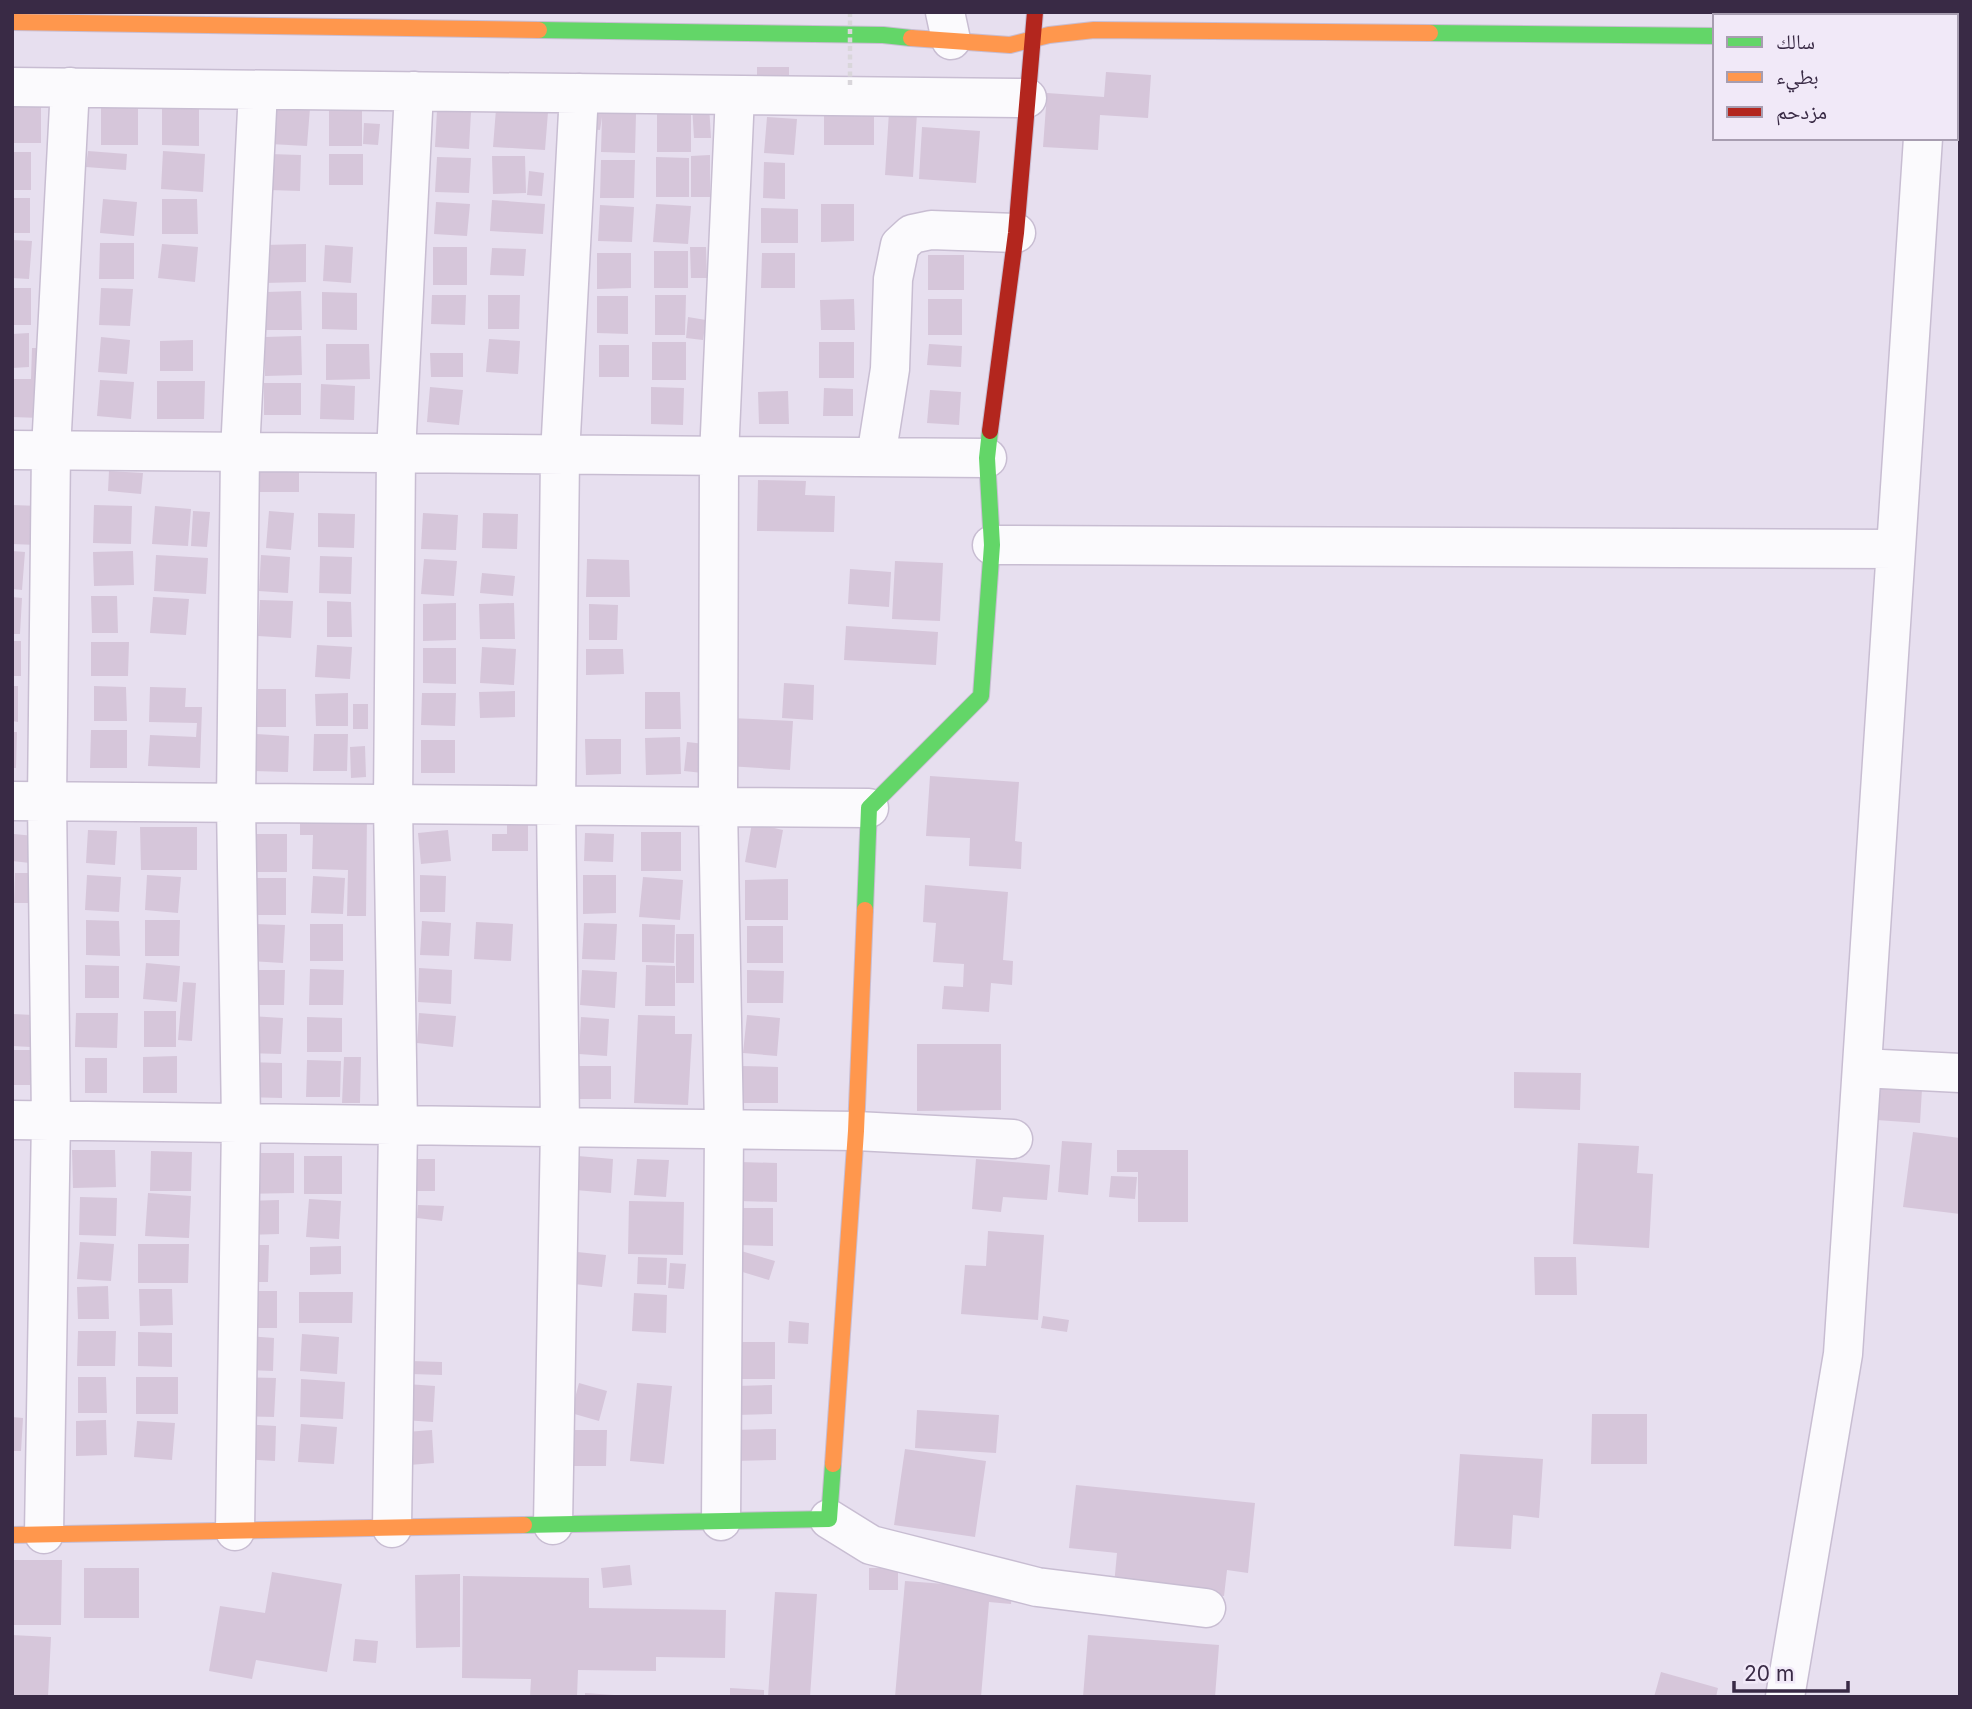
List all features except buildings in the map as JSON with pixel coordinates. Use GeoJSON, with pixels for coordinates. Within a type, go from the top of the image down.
{"type":"FeatureCollection","features":[{"type":"Feature","properties":{"kind":"main road"},"geometry":{"type":"LineString","coordinates":[[28,1534],[829,1519],[856,1131],[869,808],[981,696],[992,545],[987,458],[1016,233],[1035,12]]}},
{"type":"Feature","properties":{"kind":"main road"},"geometry":{"type":"LineString","coordinates":[[12,22],[883,35],[948,26],[988,45],[1094,30],[1713,36]]}},
{"type":"Feature","properties":{"kind":"street"},"geometry":{"type":"LineString","coordinates":[[12,87],[1027,98]]}},
{"type":"Feature","properties":{"kind":"street"},"geometry":{"type":"LineString","coordinates":[[28,1534],[51,1119],[30,801],[70,88]]}},
{"type":"Feature","properties":{"kind":"street"},"geometry":{"type":"LineString","coordinates":[[235,1531],[242,1122],[236,803],[240,452],[258,90]]}},
{"type":"Feature","properties":{"kind":"street"},"geometry":{"type":"LineString","coordinates":[[392,1528],[398,1125],[393,804],[397,453],[414,91]]}},
{"type":"Feature","properties":{"kind":"street"},"geometry":{"type":"LineString","coordinates":[[552,1525],[560,1126],[556,805],[560,455],[579,93]]}},
{"type":"Feature","properties":{"kind":"street"},"geometry":{"type":"LineString","coordinates":[[721,1521],[724,1129],[718,806],[719,456],[735,95]]}},
{"type":"Feature","properties":{"kind":"street"},"geometry":{"type":"LineString","coordinates":[[1785,1697],[1843,1354],[1923,140]]}},
{"type":"Feature","properties":{"kind":"street"},"geometry":{"type":"LineString","coordinates":[[876,457],[890,369],[893,279],[900,245],[912,234],[930,230],[1016,233]]}},
{"type":"Feature","properties":{"kind":"street"},"geometry":{"type":"LineString","coordinates":[[12,450],[987,458]]}},
{"type":"Feature","properties":{"kind":"street"},"geometry":{"type":"LineString","coordinates":[[992,545],[1896,548]]}},
{"type":"Feature","properties":{"kind":"street"},"geometry":{"type":"LineString","coordinates":[[30,801],[869,808]]}},
{"type":"Feature","properties":{"kind":"street"},"geometry":{"type":"LineString","coordinates":[[1862,1068],[1960,1073]]}},
{"type":"Feature","properties":{"kind":"street"},"geometry":{"type":"LineString","coordinates":[[12,1120],[856,1131],[1013,1139]]}},
{"type":"Feature","properties":{"kind":"street"},"geometry":{"type":"LineString","coordinates":[[829,1519],[871,1545],[1037,1587],[1206,1608]]}},
{"type":"Feature","properties":{"kind":"path"},"geometry":{"type":"LineString","coordinates":[[850,12],[850,85]]}},
{"type":"Feature","properties":{"kind":"traffic: fast"},"geometry":{"type":"LineString","coordinates":[[539,30],[883,35],[911,38]]}},
{"type":"Feature","properties":{"kind":"traffic: fast"},"geometry":{"type":"LineString","coordinates":[[1430,33],[1713,36]]}},
{"type":"Feature","properties":{"kind":"traffic: fast"},"geometry":{"type":"LineString","coordinates":[[865,910],[869,808],[981,696],[992,545],[987,458],[990,431]]}},
{"type":"Feature","properties":{"kind":"traffic: fast"},"geometry":{"type":"LineString","coordinates":[[524,1525],[829,1519],[833,1464]]}},
{"type":"Feature","properties":{"kind":"traffic: slow"},"geometry":{"type":"LineString","coordinates":[[12,22],[539,30]]}},
{"type":"Feature","properties":{"kind":"traffic: slow"},"geometry":{"type":"LineString","coordinates":[[911,38],[1010,45],[1049,35],[1094,30],[1430,33]]}},
{"type":"Feature","properties":{"kind":"traffic: slow"},"geometry":{"type":"LineString","coordinates":[[833,1464],[856,1131],[865,910]]}},
{"type":"Feature","properties":{"kind":"traffic: slow"},"geometry":{"type":"LineString","coordinates":[[12,1535],[524,1525]]}},
{"type":"Feature","properties":{"kind":"traffic: jam"},"geometry":{"type":"LineString","coordinates":[[990,431],[1016,233],[1035,12]]}}]}
